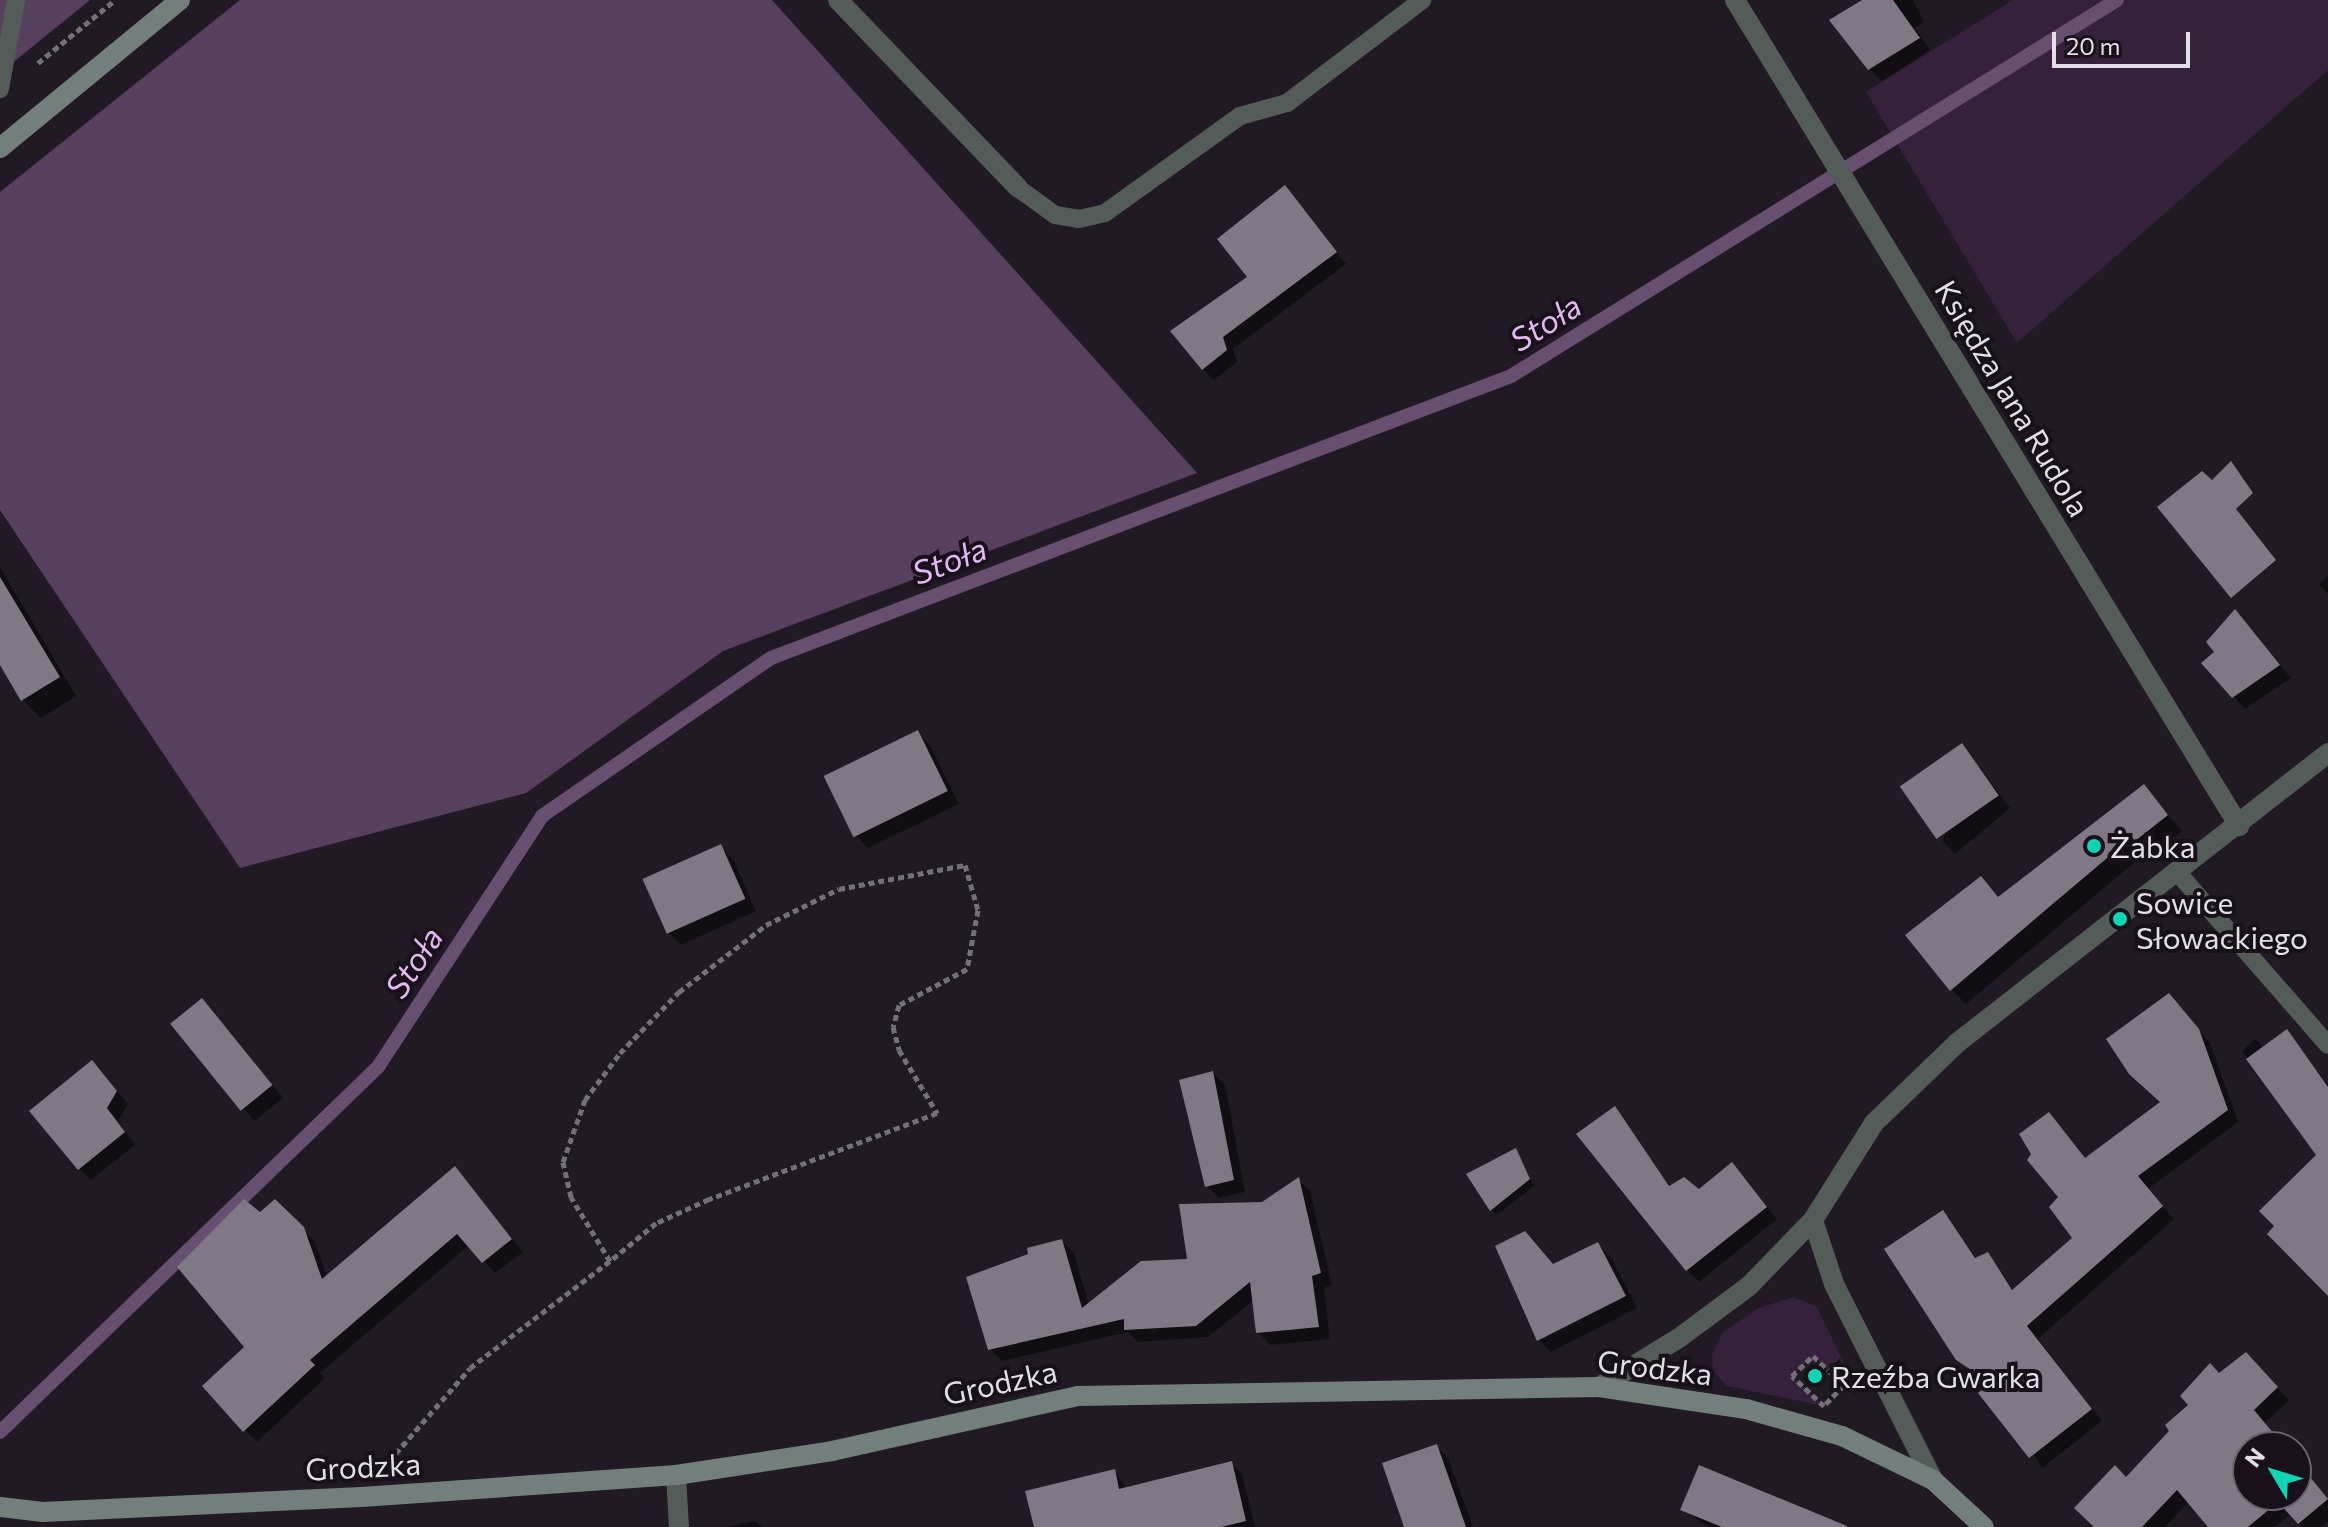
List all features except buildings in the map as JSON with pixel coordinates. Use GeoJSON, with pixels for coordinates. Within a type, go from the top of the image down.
{"type":"FeatureCollection","features":[{"type":"Feature","properties":{"kind":"street"},"geometry":{"type":"LineString","coordinates":[[0,148],[179,0]]}},
{"type":"Feature","properties":{"kind":"street"},"geometry":{"type":"LineString","coordinates":[[838,0],[1018,188]]}},
{"type":"Feature","properties":{"kind":"street","name":"Księdza Jana Rudola"},"geometry":{"type":"LineString","coordinates":[[1735,0],[2239,826]]}},
{"type":"Feature","properties":{"kind":"street"},"geometry":{"type":"LineString","coordinates":[[1599,1387],[1679,1338],[1749,1286],[1813,1220],[1874,1123],[1957,1043],[2239,826],[2328,753]]}},
{"type":"Feature","properties":{"kind":"street"},"geometry":{"type":"LineString","coordinates":[[1813,1220],[1834,1284],[1933,1480]]}},
{"type":"Feature","properties":{"kind":"street","name":"Grodzka"},"geometry":{"type":"LineString","coordinates":[[0,1507],[43,1512],[362,1497],[676,1475],[832,1451],[1078,1396],[1599,1387],[1746,1409],[1842,1436],[1933,1480],[1984,1527]]}},
{"type":"Feature","properties":{"kind":"street"},"geometry":{"type":"LineString","coordinates":[[676,1475],[679,1527]]}},
{"type":"Feature","properties":{"kind":"lane"},"geometry":{"type":"LineString","coordinates":[[0,89],[16,0]]}},
{"type":"Feature","properties":{"kind":"lane"},"geometry":{"type":"LineString","coordinates":[[1018,188],[1055,215],[1079,219],[1105,213],[1240,116],[1287,103],[1422,0]]}},
{"type":"Feature","properties":{"kind":"lane"},"geometry":{"type":"LineString","coordinates":[[2178,873],[2328,1045]]}},
{"type":"Feature","properties":{"kind":"path"},"geometry":{"type":"LineString","coordinates":[[35,66],[115,0]]}},
{"type":"Feature","properties":{"kind":"path"},"geometry":{"type":"LineString","coordinates":[[362,1497],[425,1415],[470,1368],[610,1261],[656,1223],[709,1199],[937,1113],[899,1050],[893,1027],[899,1005],[967,969],[978,910],[965,865],[839,889],[766,925],[679,992],[620,1053],[585,1100],[563,1162],[571,1197],[610,1261]]}},
{"type":"Feature","properties":{"kind":"path"},"geometry":{"type":"LineString","coordinates":[[1813,1356],[1844,1385],[1824,1406],[1792,1376],[1813,1356]]}},
{"type":"Feature","properties":{"kind":"shaded area"},"geometry":{"type":"Polygon","coordinates":[[[0,0],[90,0],[0,73],[0,0]]]}},
{"type":"Feature","properties":{"kind":"shaded area"},"geometry":{"type":"Polygon","coordinates":[[[240,0],[772,0],[1197,473],[723,651],[526,793],[240,868],[0,510],[0,192],[240,0]]]}},
{"type":"Feature","properties":{"kind":"shaded area"},"geometry":{"type":"Polygon","coordinates":[[[2013,0],[2328,0],[2328,70],[2017,343],[1866,92],[2013,0]]]}},
{"type":"Feature","properties":{"kind":"shaded area"},"geometry":{"type":"Polygon","coordinates":[[[1794,1297],[1817,1307],[1849,1374],[1844,1385],[1813,1356],[1792,1376],[1824,1406],[1727,1386],[1713,1371],[1712,1355],[1722,1333],[1759,1308],[1794,1297]]]}},
{"type":"Feature","properties":{"kind":"waterway","name":"Stoła"},"geometry":{"type":"LineString","coordinates":[[0,1432],[378,1067],[542,816],[771,658],[1511,376],[2117,0]]}},
{"type":"Feature","properties":{"kind":"place","name":"Żabka"},"geometry":{"type":"Point","coordinates":[2094,846]}},
{"type":"Feature","properties":{"kind":"place","name":"Sowice Słowackiego"},"geometry":{"type":"Point","coordinates":[2120,919]}},
{"type":"Feature","properties":{"kind":"place","name":"Rzeźba Gwarka"},"geometry":{"type":"Point","coordinates":[1815,1376]}}]}
